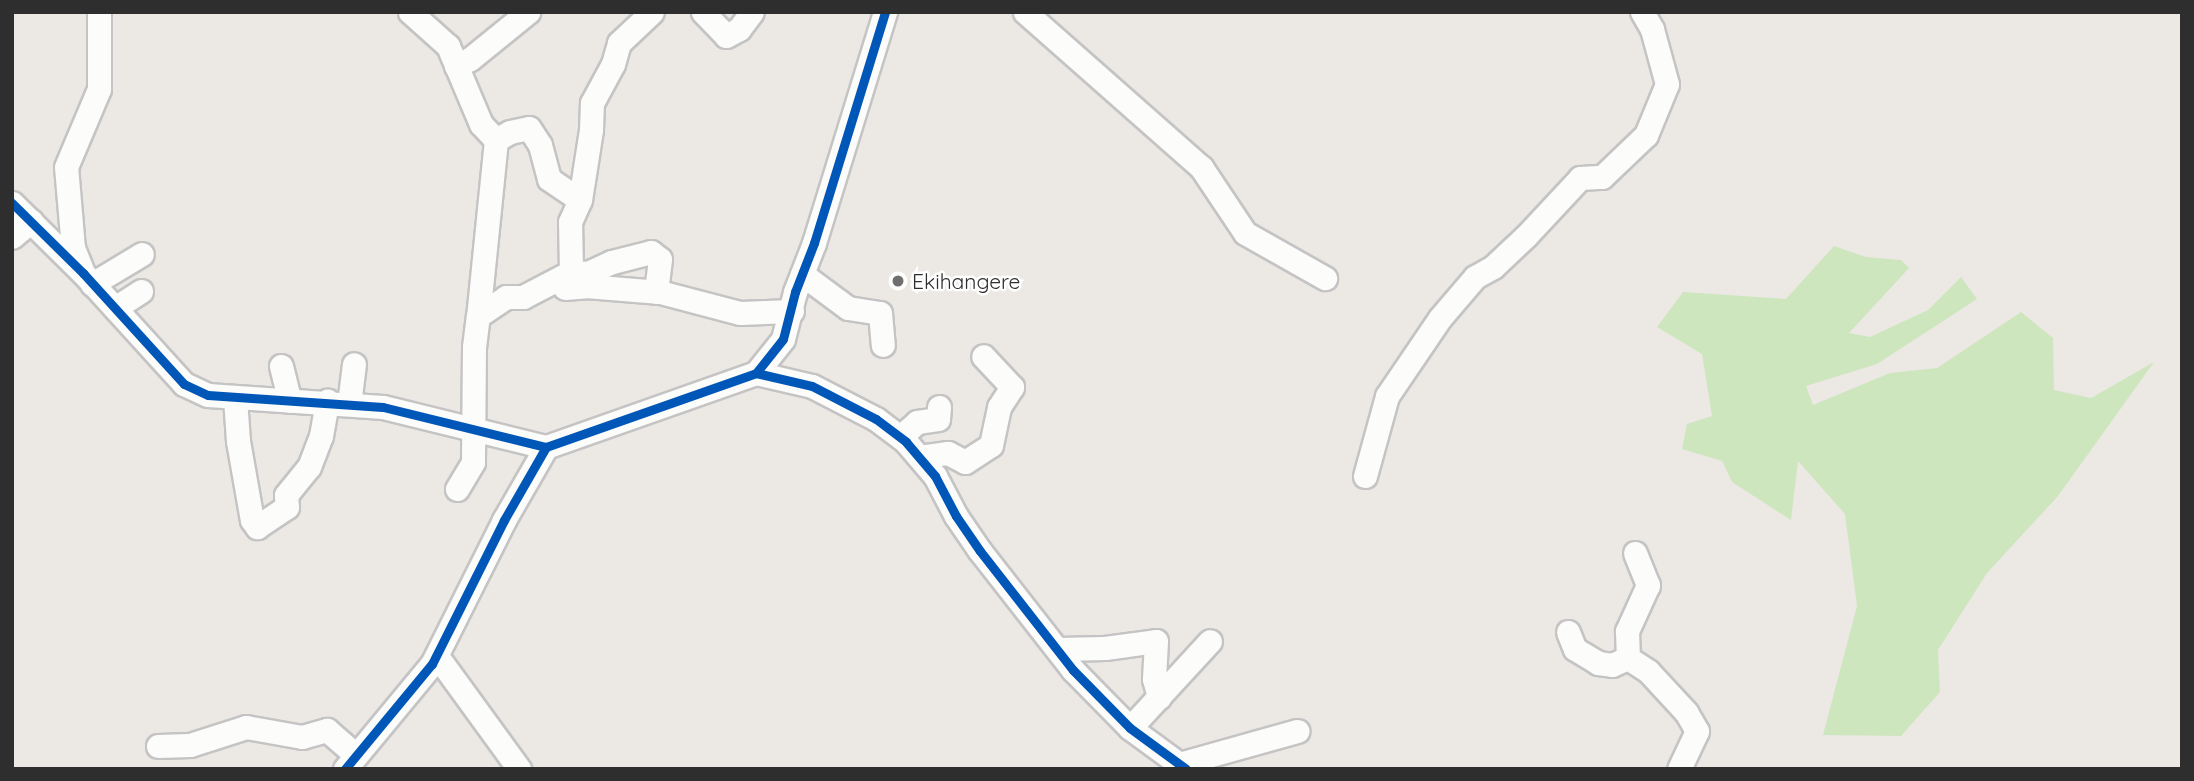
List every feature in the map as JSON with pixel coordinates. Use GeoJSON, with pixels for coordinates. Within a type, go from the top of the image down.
{"type":"FeatureCollection","features":[{"type":"Feature","properties":{"kind":"street"},"geometry":{"type":"LineString","coordinates":[[88,279],[73,248],[66,167],[99,89],[99,12]]}},
{"type":"Feature","properties":{"kind":"street"},"geometry":{"type":"LineString","coordinates":[[410,12],[448,46],[481,124],[496,140],[474,347],[473,462],[457,489]]}},
{"type":"Feature","properties":{"kind":"street"},"geometry":{"type":"LineString","coordinates":[[456,66],[470,59],[528,12]]}},
{"type":"Feature","properties":{"kind":"street"},"geometry":{"type":"LineString","coordinates":[[652,12],[619,43],[613,64],[592,103],[592,130],[580,200],[570,222],[562,277],[566,288],[586,286],[656,292],[740,313],[792,311]]}},
{"type":"Feature","properties":{"kind":"street"},"geometry":{"type":"LineString","coordinates":[[704,12],[726,36],[739,29],[752,12]]}},
{"type":"Feature","properties":{"kind":"street"},"geometry":{"type":"LineString","coordinates":[[12,203],[88,279],[184,384],[208,396],[338,402],[383,407],[546,447],[755,373],[783,339],[884,12]]}},
{"type":"Feature","properties":{"kind":"street"},"geometry":{"type":"LineString","coordinates":[[1026,12],[1201,167],[1245,233],[1325,278]]}},
{"type":"Feature","properties":{"kind":"street"},"geometry":{"type":"LineString","coordinates":[[1365,476],[1387,396],[1440,318],[1475,277],[1502,259],[1580,178],[1602,177],[1646,135],[1667,85],[1652,29],[1642,12]]}},
{"type":"Feature","properties":{"kind":"street"},"geometry":{"type":"LineString","coordinates":[[496,140],[523,127],[533,131],[540,145],[549,179],[580,200]]}},
{"type":"Feature","properties":{"kind":"street"},"geometry":{"type":"LineString","coordinates":[[12,237],[31,221]]}},
{"type":"Feature","properties":{"kind":"street"},"geometry":{"type":"LineString","coordinates":[[478,316],[506,297],[523,297],[562,277],[588,273],[620,260],[655,253],[660,259],[656,292]]}},
{"type":"Feature","properties":{"kind":"street"},"geometry":{"type":"LineString","coordinates":[[88,279],[142,254]]}},
{"type":"Feature","properties":{"kind":"street"},"geometry":{"type":"LineString","coordinates":[[802,274],[848,308],[880,313],[883,345]]}},
{"type":"Feature","properties":{"kind":"street"},"geometry":{"type":"LineString","coordinates":[[115,309],[141,291]]}},
{"type":"Feature","properties":{"kind":"street"},"geometry":{"type":"LineString","coordinates":[[783,339],[797,382]]}},
{"type":"Feature","properties":{"kind":"street"},"geometry":{"type":"LineString","coordinates":[[919,457],[948,453],[965,462],[991,445],[999,407],[1012,387],[983,356]]}},
{"type":"Feature","properties":{"kind":"street"},"geometry":{"type":"LineString","coordinates":[[235,398],[238,441],[252,520],[257,527],[287,507],[286,495],[309,467],[354,364]]}},
{"type":"Feature","properties":{"kind":"street"},"geometry":{"type":"LineString","coordinates":[[281,366],[290,401]]}},
{"type":"Feature","properties":{"kind":"street"},"geometry":{"type":"LineString","coordinates":[[755,373],[797,382],[876,419],[900,437],[935,476],[956,516],[980,551],[1073,670],[1130,728],[1182,767],[1297,731]]}},
{"type":"Feature","properties":{"kind":"street"},"geometry":{"type":"LineString","coordinates":[[900,437],[916,422],[939,419],[939,407]]}},
{"type":"Feature","properties":{"kind":"street"},"geometry":{"type":"LineString","coordinates":[[158,746],[190,745],[246,727],[302,737],[327,730],[350,762],[437,656],[504,520],[546,447]]}},
{"type":"Feature","properties":{"kind":"street"},"geometry":{"type":"LineString","coordinates":[[1628,658],[1627,631],[1648,585],[1635,553]]}},
{"type":"Feature","properties":{"kind":"street"},"geometry":{"type":"LineString","coordinates":[[1568,632],[1575,649],[1598,663],[1612,665],[1628,658]]}},
{"type":"Feature","properties":{"kind":"street"},"geometry":{"type":"LineString","coordinates":[[1058,649],[1105,648],[1156,641],[1154,679],[1159,697]]}},
{"type":"Feature","properties":{"kind":"street"},"geometry":{"type":"LineString","coordinates":[[1130,728],[1210,641]]}},
{"type":"Feature","properties":{"kind":"street"},"geometry":{"type":"LineString","coordinates":[[437,656],[489,707],[519,769]]}},
{"type":"Feature","properties":{"kind":"street"},"geometry":{"type":"LineString","coordinates":[[1628,658],[1648,671],[1686,712],[1697,731],[1679,769]]}},
{"type":"Feature","properties":{"kind":"green space"},"geometry":{"type":"Polygon","coordinates":[[[1834,246],[1866,257],[1901,260],[1909,268],[1849,333],[1870,337],[1928,310],[1961,277],[1977,299],[1877,364],[1806,386],[1813,405],[1890,373],[1937,368],[2021,312],[2053,338],[2054,390],[2091,398],[2154,362],[2058,496],[1987,573],[1938,650],[1940,692],[1901,736],[1823,735],[1857,606],[1845,514],[1798,461],[1791,520],[1732,482],[1722,461],[1682,449],[1687,424],[1712,416],[1702,354],[1657,327],[1683,292],[1786,299],[1834,246]]]}},
{"type":"Feature","properties":{"kind":"cycle path"},"geometry":{"type":"LineString","coordinates":[[345,769],[432,664],[504,520],[546,447],[756,373],[783,339],[795,292],[814,243],[885,12]]}},
{"type":"Feature","properties":{"kind":"cycle path"},"geometry":{"type":"LineString","coordinates":[[12,203],[83,273],[184,384],[208,395],[383,407],[546,447]]}},
{"type":"Feature","properties":{"kind":"cycle path"},"geometry":{"type":"LineString","coordinates":[[756,373],[812,386],[876,419],[906,442],[935,476],[956,516],[980,551],[1073,670],[1130,728],[1186,769]]}},
{"type":"Feature","properties":{"kind":"place","name":"Ekihangere"},"geometry":{"type":"Point","coordinates":[898,281]}}]}
